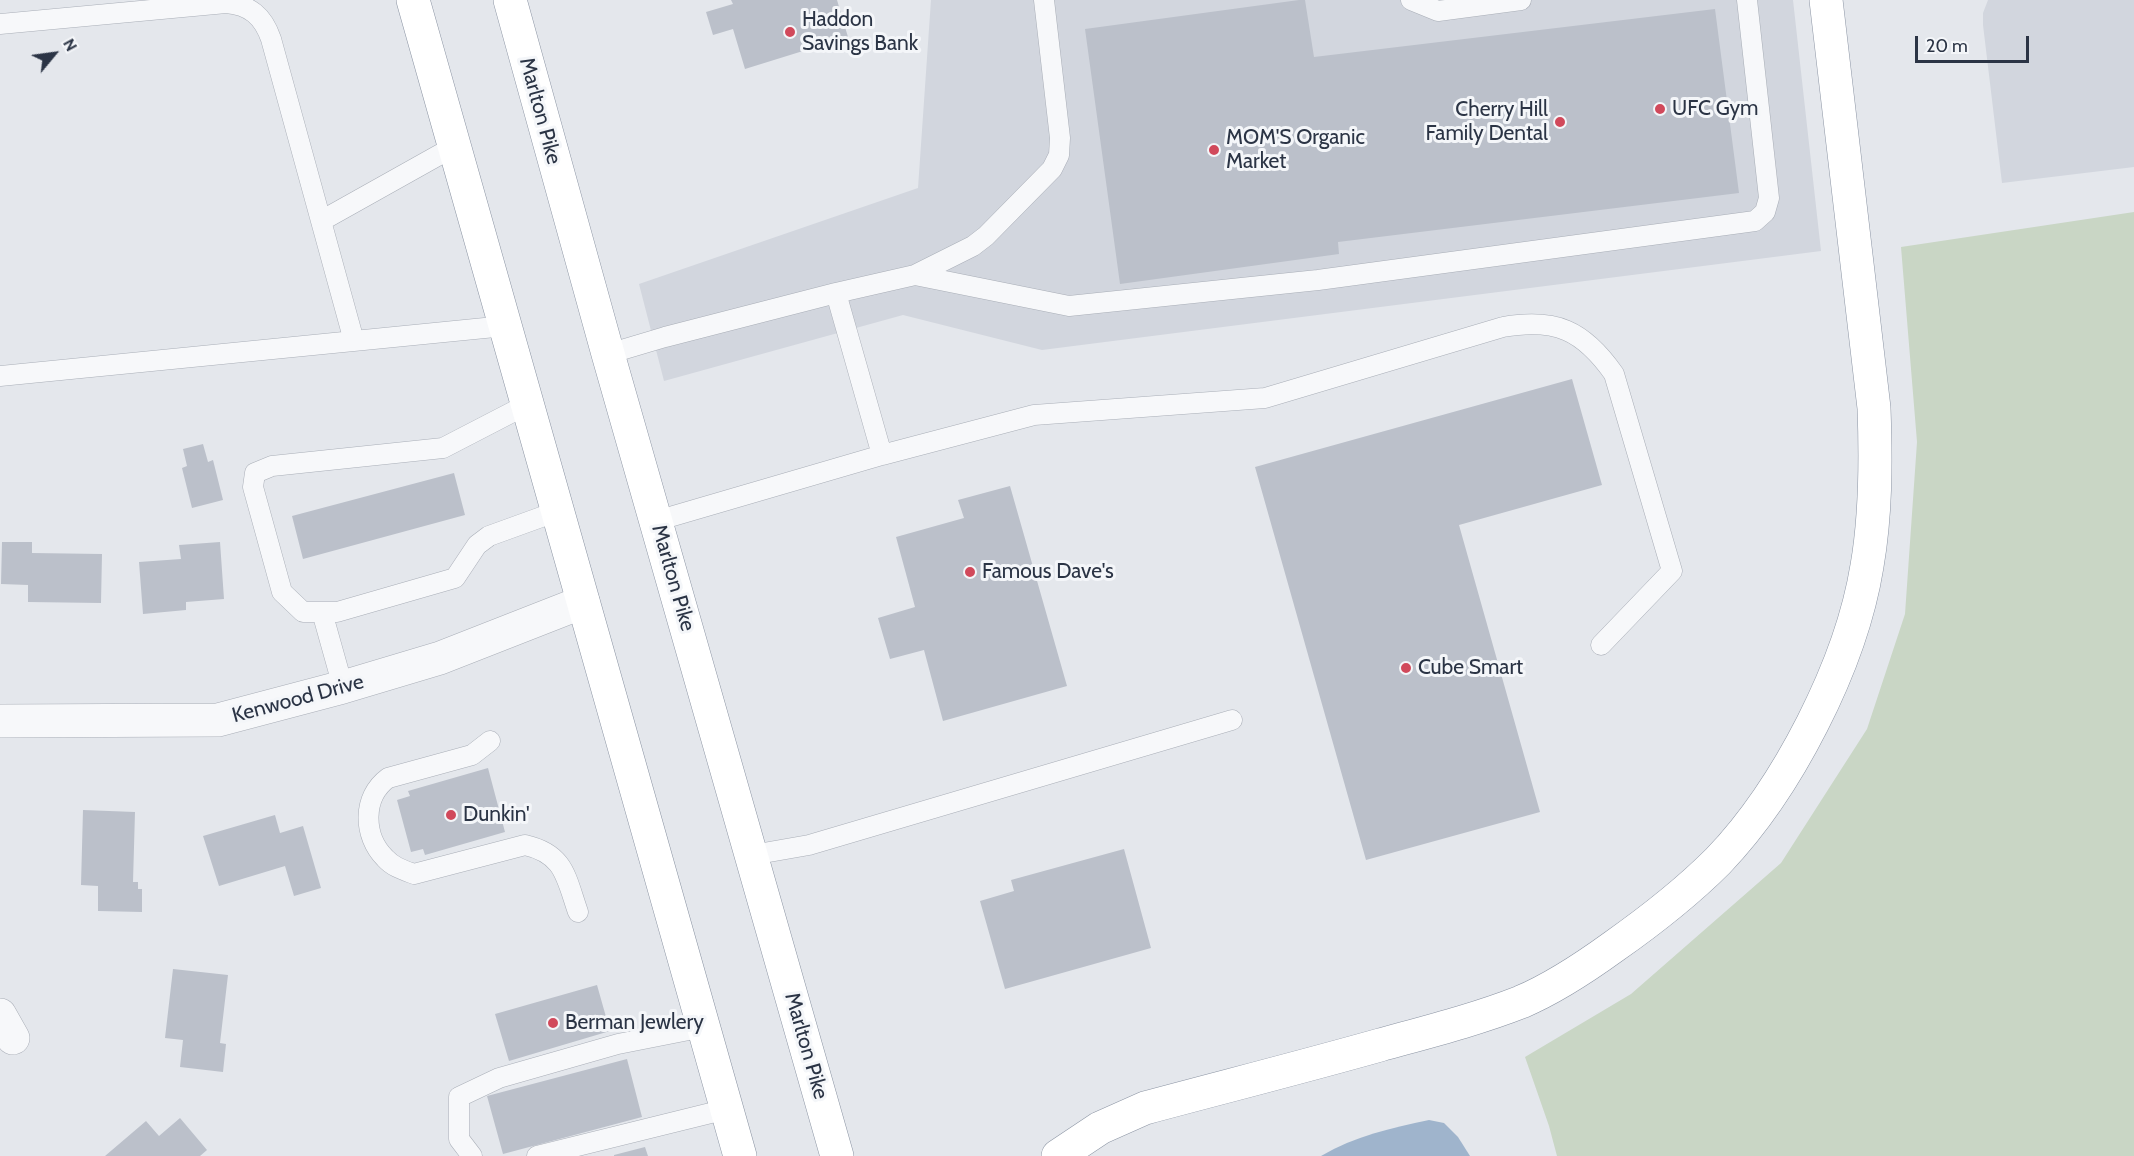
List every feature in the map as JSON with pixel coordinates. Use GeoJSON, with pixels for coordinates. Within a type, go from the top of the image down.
{"type":"FeatureCollection","features":[{"type":"Feature","properties":{"kind":"highway"},"geometry":{"type":"LineString","coordinates":[[413,0],[740,1156]]}},
{"type":"Feature","properties":{"kind":"highway","name":"Marlton Pike"},"geometry":{"type":"LineString","coordinates":[[510,0],[608,354],[837,1156]]}},
{"type":"Feature","properties":{"kind":"highway"},"geometry":{"type":"LineString","coordinates":[[1058,1156],[1100,1128],[1145,1108],[1458,1023],[1522,1001],[1573,975],[1681,897],[1720,859],[1760,809],[1793,759],[1840,660],[1867,568],[1873,520],[1876,467],[1874,408],[1826,0]]}},
{"type":"Feature","properties":{"kind":"street","name":"Kenwood Drive"},"geometry":{"type":"LineString","coordinates":[[0,721],[219,720],[441,658],[583,602]]}},
{"type":"Feature","properties":{"kind":"lane"},"geometry":{"type":"LineString","coordinates":[[608,354],[665,337],[915,275],[973,246],[986,236],[1052,169],[1059,154],[1060,138],[1044,0]]}},
{"type":"Feature","properties":{"kind":"lane"},"geometry":{"type":"LineString","coordinates":[[1411,0],[1438,11],[1521,0]]}},
{"type":"Feature","properties":{"kind":"lane"},"geometry":{"type":"LineString","coordinates":[[915,275],[1069,306],[1318,280],[1755,221],[1765,212],[1769,198],[1747,0]]}},
{"type":"Feature","properties":{"kind":"lane"},"geometry":{"type":"LineString","coordinates":[[0,24],[239,2],[260,17],[267,27],[354,341]]}},
{"type":"Feature","properties":{"kind":"lane"},"geometry":{"type":"LineString","coordinates":[[321,221],[454,146]]}},
{"type":"Feature","properties":{"kind":"lane"},"geometry":{"type":"LineString","coordinates":[[836,293],[882,455]]}},
{"type":"Feature","properties":{"kind":"lane"},"geometry":{"type":"LineString","coordinates":[[657,521],[882,455],[1034,415],[1265,398],[1503,327],[1529,323],[1555,326],[1579,336],[1599,353],[1614,374],[1672,571],[1601,645]]}},
{"type":"Feature","properties":{"kind":"lane"},"geometry":{"type":"LineString","coordinates":[[0,376],[505,326]]}},
{"type":"Feature","properties":{"kind":"lane"},"geometry":{"type":"LineString","coordinates":[[528,404],[443,448],[272,466],[255,473],[253,487],[282,592],[303,612],[337,612],[455,578],[477,545],[489,536],[558,511]]}},
{"type":"Feature","properties":{"kind":"lane"},"geometry":{"type":"LineString","coordinates":[[322,612],[343,687]]}},
{"type":"Feature","properties":{"kind":"lane"},"geometry":{"type":"LineString","coordinates":[[752,855],[809,845],[1232,720]]}},
{"type":"Feature","properties":{"kind":"lane"},"geometry":{"type":"LineString","coordinates":[[490,741],[472,755],[388,778],[377,786],[369,805],[368,824],[373,840],[384,858],[400,870],[414,874],[525,845],[542,849],[555,858],[563,871],[578,912]]}},
{"type":"Feature","properties":{"kind":"lane"},"geometry":{"type":"LineString","coordinates":[[472,1156],[459,1139],[459,1097],[499,1078],[618,1044],[704,1027]]}},
{"type":"Feature","properties":{"kind":"lane"},"geometry":{"type":"LineString","coordinates":[[537,1156],[727,1109]]}},
{"type":"Feature","properties":{"kind":"shaded area"},"geometry":{"type":"Polygon","coordinates":[[[931,0],[1793,0],[1821,251],[1042,350],[903,315],[664,381],[639,284],[918,188],[931,0]]]}},
{"type":"Feature","properties":{"kind":"shaded area"},"geometry":{"type":"Polygon","coordinates":[[[1988,0],[2134,0],[2134,167],[2002,183],[1983,25],[1983,13],[1988,0]]]}},
{"type":"Feature","properties":{"kind":"green space"},"geometry":{"type":"Polygon","coordinates":[[[2134,212],[2134,1156],[1557,1156],[1525,1057],[1631,994],[1781,863],[1867,729],[1905,614],[1917,442],[1901,247],[2134,212]]]}},
{"type":"Feature","properties":{"kind":"water"},"geometry":{"type":"Polygon","coordinates":[[[1429,1120],[1444,1123],[1458,1137],[1470,1156],[1321,1156],[1360,1138],[1429,1120]]]}},
{"type":"Feature","properties":{"kind":"building","name":"Haddon Savings Bank"},"geometry":{"type":"Polygon","coordinates":[[[731,0],[837,0],[848,37],[745,69],[733,29],[713,35],[706,12],[733,4],[731,0]]]}},
{"type":"Feature","properties":{"kind":"building"},"geometry":{"type":"Polygon","coordinates":[[[1305,0],[1314,57],[1715,9],[1739,193],[1338,242],[1339,254],[1120,284],[1085,29],[1305,0]]]}},
{"type":"Feature","properties":{"kind":"building","name":"Cube Smart"},"geometry":{"type":"Polygon","coordinates":[[[1572,379],[1602,485],[1459,525],[1540,812],[1366,860],[1255,467],[1572,379]]]}},
{"type":"Feature","properties":{"kind":"building"},"geometry":{"type":"Polygon","coordinates":[[[203,444],[208,462],[213,460],[223,500],[192,508],[182,468],[187,466],[183,449],[203,444]]]}},
{"type":"Feature","properties":{"kind":"building"},"geometry":{"type":"Polygon","coordinates":[[[454,473],[465,515],[303,559],[292,516],[454,473]]]}},
{"type":"Feature","properties":{"kind":"building","name":"Famous Dave's"},"geometry":{"type":"Polygon","coordinates":[[[1010,486],[1067,686],[943,721],[924,650],[890,659],[878,618],[915,607],[896,537],[964,518],[958,500],[1010,486]]]}},
{"type":"Feature","properties":{"kind":"building"},"geometry":{"type":"Polygon","coordinates":[[[2,542],[32,542],[32,553],[102,554],[101,603],[28,602],[28,585],[1,584],[2,542]]]}},
{"type":"Feature","properties":{"kind":"building"},"geometry":{"type":"Polygon","coordinates":[[[220,542],[224,599],[186,602],[186,610],[143,614],[139,562],[181,559],[179,545],[220,542]]]}},
{"type":"Feature","properties":{"kind":"building","name":"Dunkin'"},"geometry":{"type":"Polygon","coordinates":[[[488,768],[505,832],[425,855],[423,849],[411,852],[397,800],[410,796],[408,791],[488,768]]]}},
{"type":"Feature","properties":{"kind":"building"},"geometry":{"type":"Polygon","coordinates":[[[83,810],[135,812],[133,882],[138,882],[138,889],[142,889],[142,912],[98,911],[98,886],[81,885],[83,810]]]}},
{"type":"Feature","properties":{"kind":"building"},"geometry":{"type":"Polygon","coordinates":[[[275,815],[280,833],[303,826],[321,888],[294,896],[285,866],[219,886],[203,836],[275,815]]]}},
{"type":"Feature","properties":{"kind":"building"},"geometry":{"type":"Polygon","coordinates":[[[1124,849],[1151,948],[1005,989],[980,901],[1014,891],[1011,880],[1124,849]]]}},
{"type":"Feature","properties":{"kind":"building"},"geometry":{"type":"Polygon","coordinates":[[[173,969],[228,975],[220,1043],[226,1044],[223,1072],[180,1067],[183,1040],[165,1038],[173,969]]]}},
{"type":"Feature","properties":{"kind":"building","name":"Berman Jewlery"},"geometry":{"type":"Polygon","coordinates":[[[597,985],[610,1031],[509,1061],[495,1014],[597,985]]]}},
{"type":"Feature","properties":{"kind":"building"},"geometry":{"type":"Polygon","coordinates":[[[627,1059],[642,1117],[503,1154],[487,1096],[627,1059]]]}},
{"type":"Feature","properties":{"kind":"building"},"geometry":{"type":"Polygon","coordinates":[[[180,1118],[207,1150],[200,1156],[105,1156],[146,1121],[159,1136],[180,1118]]]}},
{"type":"Feature","properties":{"kind":"building"},"geometry":{"type":"Polygon","coordinates":[[[645,1147],[648,1156],[614,1156],[614,1155],[645,1147]]]}},
{"type":"Feature","properties":{"kind":"place","name":"Haddon Savings Bank"},"geometry":{"type":"Point","coordinates":[790,32]}},
{"type":"Feature","properties":{"kind":"place","name":"UFC Gym"},"geometry":{"type":"Point","coordinates":[1660,109]}},
{"type":"Feature","properties":{"kind":"place","name":"Cherry Hill Family Dental"},"geometry":{"type":"Point","coordinates":[1560,122]}},
{"type":"Feature","properties":{"kind":"place","name":"MOM'S Organic Market"},"geometry":{"type":"Point","coordinates":[1214,150]}},
{"type":"Feature","properties":{"kind":"place","name":"Famous Dave's"},"geometry":{"type":"Point","coordinates":[970,572]}},
{"type":"Feature","properties":{"kind":"place","name":"Cube Smart"},"geometry":{"type":"Point","coordinates":[1406,668]}},
{"type":"Feature","properties":{"kind":"place","name":"Dunkin'"},"geometry":{"type":"Point","coordinates":[451,815]}},
{"type":"Feature","properties":{"kind":"place","name":"Berman Jewlery"},"geometry":{"type":"Point","coordinates":[553,1023]}}]}
